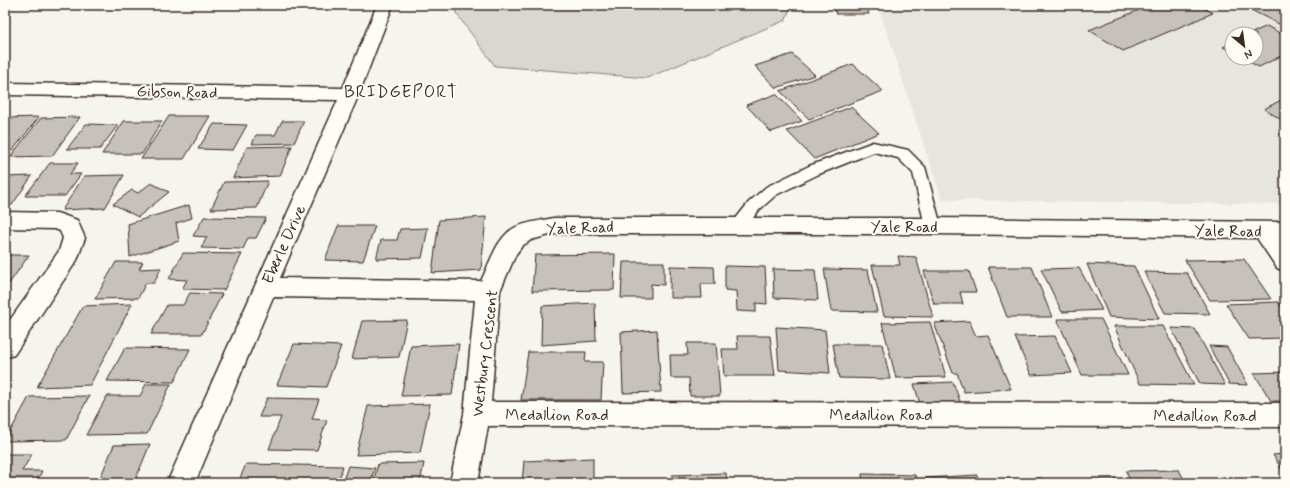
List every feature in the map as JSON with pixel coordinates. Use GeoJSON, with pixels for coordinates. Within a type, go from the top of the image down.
{"type":"FeatureCollection","features":[{"type":"Feature","properties":{"kind":"street","name":"Eberle Drive"},"geometry":{"type":"LineString","coordinates":[[181,483],[264,287],[350,94],[385,5]]}},
{"type":"Feature","properties":{"kind":"street","name":"Gibson Road"},"geometry":{"type":"LineString","coordinates":[[5,89],[350,94]]}},
{"type":"Feature","properties":{"kind":"street"},"geometry":{"type":"LineString","coordinates":[[5,220],[57,221],[69,226],[74,238],[69,254],[5,347]]}},
{"type":"Feature","properties":{"kind":"street","name":"Yale Road"},"geometry":{"type":"LineString","coordinates":[[524,233],[553,226],[933,226],[1285,230]]}},
{"type":"Feature","properties":{"kind":"street"},"geometry":{"type":"LineString","coordinates":[[1263,230],[1285,262]]}},
{"type":"Feature","properties":{"kind":"street","name":"Westbury Crescent"},"geometry":{"type":"LineString","coordinates":[[464,483],[477,414],[488,291],[506,250],[514,240],[524,233]]}},
{"type":"Feature","properties":{"kind":"street"},"geometry":{"type":"LineString","coordinates":[[264,287],[488,291]]}},
{"type":"Feature","properties":{"kind":"street","name":"Medallion Road"},"geometry":{"type":"LineString","coordinates":[[477,414],[1285,415]]}},
{"type":"Feature","properties":{"kind":"lane"},"geometry":{"type":"LineString","coordinates":[[738,226],[754,206],[771,191],[814,170],[873,147],[903,154],[920,171],[933,226]]}},
{"type":"Feature","properties":{"kind":"shaded area"},"geometry":{"type":"Polygon","coordinates":[[[458,5],[791,5],[786,20],[647,78],[495,66],[456,13],[458,5]]]}},
{"type":"Feature","properties":{"kind":"shaded area"},"geometry":{"type":"Polygon","coordinates":[[[878,5],[1285,5],[1285,204],[942,200],[878,5]]]}},
{"type":"Feature","properties":{"kind":"building"},"geometry":{"type":"Polygon","coordinates":[[[833,5],[866,5],[869,14],[836,14],[833,5]]]}},
{"type":"Feature","properties":{"kind":"building"},"geometry":{"type":"Polygon","coordinates":[[[1152,5],[1199,5],[1213,13],[1123,51],[1089,30],[1152,5]]]}},
{"type":"Feature","properties":{"kind":"building"},"geometry":{"type":"Polygon","coordinates":[[[1241,5],[1285,6],[1285,27],[1241,5]]]}},
{"type":"Feature","properties":{"kind":"building"},"geometry":{"type":"Polygon","coordinates":[[[1267,26],[1285,36],[1285,54],[1264,64],[1264,27],[1267,26]]]}},
{"type":"Feature","properties":{"kind":"building"},"geometry":{"type":"Polygon","coordinates":[[[792,54],[815,75],[776,88],[755,66],[792,54]]]}},
{"type":"Feature","properties":{"kind":"building"},"geometry":{"type":"Polygon","coordinates":[[[853,64],[883,91],[809,119],[780,91],[853,64]]]}},
{"type":"Feature","properties":{"kind":"building"},"geometry":{"type":"Polygon","coordinates":[[[776,94],[802,121],[771,132],[746,105],[776,94]]]}},
{"type":"Feature","properties":{"kind":"building"},"geometry":{"type":"Polygon","coordinates":[[[1285,98],[1285,122],[1264,109],[1285,98]]]}},
{"type":"Feature","properties":{"kind":"building"},"geometry":{"type":"Polygon","coordinates":[[[851,107],[879,133],[814,159],[787,131],[851,107]]]}},
{"type":"Feature","properties":{"kind":"building"},"geometry":{"type":"Polygon","coordinates":[[[169,116],[210,116],[184,159],[141,159],[169,116]]]}},
{"type":"Feature","properties":{"kind":"building"},"geometry":{"type":"Polygon","coordinates":[[[39,117],[13,150],[5,151],[5,118],[39,117]]]}},
{"type":"Feature","properties":{"kind":"building"},"geometry":{"type":"Polygon","coordinates":[[[80,117],[52,156],[10,157],[41,118],[80,117]]]}},
{"type":"Feature","properties":{"kind":"building"},"geometry":{"type":"Polygon","coordinates":[[[124,121],[162,121],[142,154],[102,154],[124,121]]]}},
{"type":"Feature","properties":{"kind":"building"},"geometry":{"type":"Polygon","coordinates":[[[282,121],[304,121],[294,143],[252,144],[256,135],[275,135],[282,121]]]}},
{"type":"Feature","properties":{"kind":"building"},"geometry":{"type":"Polygon","coordinates":[[[86,124],[118,125],[100,149],[67,149],[86,124]]]}},
{"type":"Feature","properties":{"kind":"building"},"geometry":{"type":"Polygon","coordinates":[[[214,124],[247,125],[233,150],[198,149],[214,124]]]}},
{"type":"Feature","properties":{"kind":"building"},"geometry":{"type":"Polygon","coordinates":[[[292,146],[280,176],[233,178],[247,147],[292,146]]]}},
{"type":"Feature","properties":{"kind":"building"},"geometry":{"type":"Polygon","coordinates":[[[50,163],[78,163],[70,174],[81,174],[65,196],[25,196],[50,163]]]}},
{"type":"Feature","properties":{"kind":"building"},"geometry":{"type":"Polygon","coordinates":[[[124,175],[105,208],[62,210],[84,176],[124,175]]]}},
{"type":"Feature","properties":{"kind":"building"},"geometry":{"type":"Polygon","coordinates":[[[32,176],[12,205],[5,205],[5,177],[32,176]]]}},
{"type":"Feature","properties":{"kind":"building"},"geometry":{"type":"Polygon","coordinates":[[[268,181],[257,208],[211,209],[224,182],[268,181]]]}},
{"type":"Feature","properties":{"kind":"building"},"geometry":{"type":"Polygon","coordinates":[[[151,183],[169,192],[138,217],[113,204],[132,190],[138,193],[151,183]]]}},
{"type":"Feature","properties":{"kind":"building"},"geometry":{"type":"Polygon","coordinates":[[[189,205],[192,218],[176,223],[179,241],[130,257],[128,224],[189,205]]]}},
{"type":"Feature","properties":{"kind":"building"},"geometry":{"type":"Polygon","coordinates":[[[204,217],[266,218],[256,238],[248,238],[243,249],[201,248],[207,237],[193,236],[204,217]]]}},
{"type":"Feature","properties":{"kind":"building"},"geometry":{"type":"Polygon","coordinates":[[[486,217],[481,270],[432,273],[439,220],[486,217]]]}},
{"type":"Feature","properties":{"kind":"building"},"geometry":{"type":"Polygon","coordinates":[[[338,226],[375,226],[363,261],[325,260],[338,226]]]}},
{"type":"Feature","properties":{"kind":"building"},"geometry":{"type":"Polygon","coordinates":[[[428,228],[422,258],[376,259],[381,240],[397,240],[400,229],[428,228]]]}},
{"type":"Feature","properties":{"kind":"building"},"geometry":{"type":"Polygon","coordinates":[[[183,253],[242,254],[224,290],[182,289],[187,280],[169,279],[183,253]]]}},
{"type":"Feature","properties":{"kind":"building"},"geometry":{"type":"Polygon","coordinates":[[[615,254],[614,290],[532,291],[535,255],[615,254]]]}},
{"type":"Feature","properties":{"kind":"building"},"geometry":{"type":"Polygon","coordinates":[[[5,255],[29,255],[6,288],[5,288],[5,255]]]}},
{"type":"Feature","properties":{"kind":"building"},"geometry":{"type":"Polygon","coordinates":[[[898,256],[916,257],[933,317],[884,316],[872,265],[900,265],[898,256]]]}},
{"type":"Feature","properties":{"kind":"building"},"geometry":{"type":"Polygon","coordinates":[[[1244,259],[1271,299],[1210,300],[1185,260],[1244,259]]]}},
{"type":"Feature","properties":{"kind":"building"},"geometry":{"type":"Polygon","coordinates":[[[116,262],[143,262],[139,269],[161,268],[154,283],[146,283],[138,298],[95,299],[116,262]]]}},
{"type":"Feature","properties":{"kind":"building"},"geometry":{"type":"Polygon","coordinates":[[[623,262],[664,262],[664,285],[651,284],[651,298],[621,298],[623,262]]]}},
{"type":"Feature","properties":{"kind":"building"},"geometry":{"type":"Polygon","coordinates":[[[1087,264],[1134,266],[1159,319],[1109,317],[1087,264]]]}},
{"type":"Feature","properties":{"kind":"building"},"geometry":{"type":"Polygon","coordinates":[[[670,266],[714,267],[715,284],[701,284],[702,298],[670,298],[670,266]]]}},
{"type":"Feature","properties":{"kind":"building"},"geometry":{"type":"Polygon","coordinates":[[[725,266],[765,267],[767,304],[756,303],[756,312],[737,311],[736,291],[725,290],[725,266]]]}},
{"type":"Feature","properties":{"kind":"building"},"geometry":{"type":"Polygon","coordinates":[[[988,267],[1032,267],[1052,317],[1007,317],[988,267]]]}},
{"type":"Feature","properties":{"kind":"building"},"geometry":{"type":"Polygon","coordinates":[[[1079,268],[1102,310],[1062,312],[1041,269],[1079,268]]]}},
{"type":"Feature","properties":{"kind":"building"},"geometry":{"type":"Polygon","coordinates":[[[773,269],[815,270],[818,300],[774,298],[773,269]]]}},
{"type":"Feature","properties":{"kind":"building"},"geometry":{"type":"Polygon","coordinates":[[[824,269],[868,270],[877,312],[831,311],[824,269]]]}},
{"type":"Feature","properties":{"kind":"building"},"geometry":{"type":"Polygon","coordinates":[[[924,271],[969,271],[976,292],[960,292],[963,304],[934,304],[924,271]]]}},
{"type":"Feature","properties":{"kind":"building"},"geometry":{"type":"Polygon","coordinates":[[[1144,272],[1187,273],[1210,314],[1165,313],[1144,272]]]}},
{"type":"Feature","properties":{"kind":"building"},"geometry":{"type":"Polygon","coordinates":[[[190,293],[222,294],[202,334],[151,334],[167,305],[183,305],[190,293]]]}},
{"type":"Feature","properties":{"kind":"building"},"geometry":{"type":"Polygon","coordinates":[[[1278,302],[1285,312],[1285,338],[1249,339],[1226,304],[1278,302]]]}},
{"type":"Feature","properties":{"kind":"building"},"geometry":{"type":"Polygon","coordinates":[[[595,303],[596,341],[541,345],[542,306],[595,303]]]}},
{"type":"Feature","properties":{"kind":"building"},"geometry":{"type":"Polygon","coordinates":[[[132,304],[90,385],[37,387],[83,306],[132,304]]]}},
{"type":"Feature","properties":{"kind":"building"},"geometry":{"type":"Polygon","coordinates":[[[1057,319],[1101,319],[1128,375],[1082,375],[1057,319]]]}},
{"type":"Feature","properties":{"kind":"building"},"geometry":{"type":"Polygon","coordinates":[[[407,320],[399,357],[352,359],[362,321],[407,320]]]}},
{"type":"Feature","properties":{"kind":"building"},"geometry":{"type":"Polygon","coordinates":[[[969,321],[976,336],[988,335],[1011,389],[964,392],[957,373],[953,373],[934,323],[969,321]]]}},
{"type":"Feature","properties":{"kind":"building"},"geometry":{"type":"Polygon","coordinates":[[[930,322],[946,377],[896,378],[882,323],[930,322]]]}},
{"type":"Feature","properties":{"kind":"building"},"geometry":{"type":"Polygon","coordinates":[[[1114,326],[1163,326],[1194,385],[1140,384],[1114,326]]]}},
{"type":"Feature","properties":{"kind":"building"},"geometry":{"type":"Polygon","coordinates":[[[776,327],[825,330],[830,373],[779,370],[776,327]]]}},
{"type":"Feature","properties":{"kind":"building"},"geometry":{"type":"Polygon","coordinates":[[[1171,328],[1195,329],[1225,385],[1200,384],[1171,328]]]}},
{"type":"Feature","properties":{"kind":"building"},"geometry":{"type":"Polygon","coordinates":[[[657,330],[661,392],[623,393],[621,332],[657,330]]]}},
{"type":"Feature","properties":{"kind":"building"},"geometry":{"type":"Polygon","coordinates":[[[737,336],[770,336],[775,376],[724,376],[722,349],[738,349],[737,336]]]}},
{"type":"Feature","properties":{"kind":"building"},"geometry":{"type":"Polygon","coordinates":[[[1055,336],[1072,373],[1031,375],[1015,337],[1055,336]]]}},
{"type":"Feature","properties":{"kind":"building"},"geometry":{"type":"Polygon","coordinates":[[[687,343],[716,343],[720,396],[690,396],[689,378],[671,378],[670,355],[688,355],[687,343]]]}},
{"type":"Feature","properties":{"kind":"building"},"geometry":{"type":"Polygon","coordinates":[[[294,344],[341,346],[326,387],[277,385],[294,344]]]}},
{"type":"Feature","properties":{"kind":"building"},"geometry":{"type":"Polygon","coordinates":[[[459,344],[452,395],[401,396],[411,346],[459,344]]]}},
{"type":"Feature","properties":{"kind":"building"},"geometry":{"type":"Polygon","coordinates":[[[833,344],[882,344],[890,379],[839,378],[833,344]]]}},
{"type":"Feature","properties":{"kind":"building"},"geometry":{"type":"Polygon","coordinates":[[[1209,346],[1227,347],[1248,385],[1229,384],[1209,346]]]}},
{"type":"Feature","properties":{"kind":"building"},"geometry":{"type":"Polygon","coordinates":[[[125,348],[190,349],[174,382],[107,381],[125,348]]]}},
{"type":"Feature","properties":{"kind":"building"},"geometry":{"type":"Polygon","coordinates":[[[528,352],[586,352],[585,362],[603,362],[601,400],[521,400],[528,352]]]}},
{"type":"Feature","properties":{"kind":"building"},"geometry":{"type":"Polygon","coordinates":[[[1285,372],[1285,401],[1271,401],[1254,373],[1285,372]]]}},
{"type":"Feature","properties":{"kind":"building"},"geometry":{"type":"Polygon","coordinates":[[[953,382],[961,404],[921,407],[914,384],[953,382]]]}},
{"type":"Feature","properties":{"kind":"building"},"geometry":{"type":"Polygon","coordinates":[[[146,384],[171,384],[147,434],[86,435],[107,396],[140,396],[146,384]]]}},
{"type":"Feature","properties":{"kind":"building"},"geometry":{"type":"Polygon","coordinates":[[[89,396],[66,440],[5,441],[29,397],[89,396]]]}},
{"type":"Feature","properties":{"kind":"building"},"geometry":{"type":"Polygon","coordinates":[[[267,398],[319,399],[312,419],[327,420],[317,450],[269,449],[281,417],[259,417],[267,398]]]}},
{"type":"Feature","properties":{"kind":"building"},"geometry":{"type":"Polygon","coordinates":[[[430,404],[420,453],[356,455],[368,406],[430,404]]]}},
{"type":"Feature","properties":{"kind":"building"},"geometry":{"type":"Polygon","coordinates":[[[150,444],[134,483],[98,483],[114,445],[150,444]]]}},
{"type":"Feature","properties":{"kind":"building"},"geometry":{"type":"Polygon","coordinates":[[[5,454],[32,454],[22,471],[42,471],[36,483],[5,483],[5,454]]]}},
{"type":"Feature","properties":{"kind":"building"},"geometry":{"type":"Polygon","coordinates":[[[1285,454],[1285,475],[1273,455],[1285,454]]]}},
{"type":"Feature","properties":{"kind":"building"},"geometry":{"type":"Polygon","coordinates":[[[593,458],[593,483],[522,483],[524,461],[593,458]]]}},
{"type":"Feature","properties":{"kind":"building"},"geometry":{"type":"Polygon","coordinates":[[[424,463],[420,483],[373,483],[378,464],[424,463]]]}},
{"type":"Feature","properties":{"kind":"building"},"geometry":{"type":"Polygon","coordinates":[[[246,464],[343,466],[338,483],[238,483],[246,464]]]}},
{"type":"Feature","properties":{"kind":"building"},"geometry":{"type":"Polygon","coordinates":[[[348,466],[375,468],[370,483],[342,483],[348,466]]]}},
{"type":"Feature","properties":{"kind":"building"},"geometry":{"type":"Polygon","coordinates":[[[1179,470],[1186,483],[1131,483],[1126,471],[1179,470]]]}},
{"type":"Feature","properties":{"kind":"building"},"geometry":{"type":"Polygon","coordinates":[[[726,473],[727,483],[673,483],[672,475],[726,473]]]}},
{"type":"Feature","properties":{"kind":"building"},"geometry":{"type":"Polygon","coordinates":[[[862,474],[915,475],[917,483],[863,483],[862,474]]]}},
{"type":"Feature","properties":{"kind":"building"},"geometry":{"type":"Polygon","coordinates":[[[977,475],[980,483],[926,483],[925,478],[977,475]]]}},
{"type":"Feature","properties":{"kind":"building"},"geometry":{"type":"Polygon","coordinates":[[[1042,478],[1044,483],[986,483],[985,480],[1042,478]]]}},
{"type":"Feature","properties":{"kind":"building"},"geometry":{"type":"Polygon","coordinates":[[[761,479],[791,479],[791,483],[761,483],[761,479]]]}},
{"type":"Feature","properties":{"kind":"building"},"geometry":{"type":"Polygon","coordinates":[[[1118,479],[1120,483],[1067,483],[1066,480],[1118,479]]]}},
{"type":"Feature","properties":{"kind":"building"},"geometry":{"type":"Polygon","coordinates":[[[1194,482],[1247,482],[1247,483],[1195,483],[1194,482]]]}},
{"type":"Feature","properties":{"kind":"district","name":"BRIDGEPORT"},"geometry":{"type":"Point","coordinates":[401,91]}}]}
